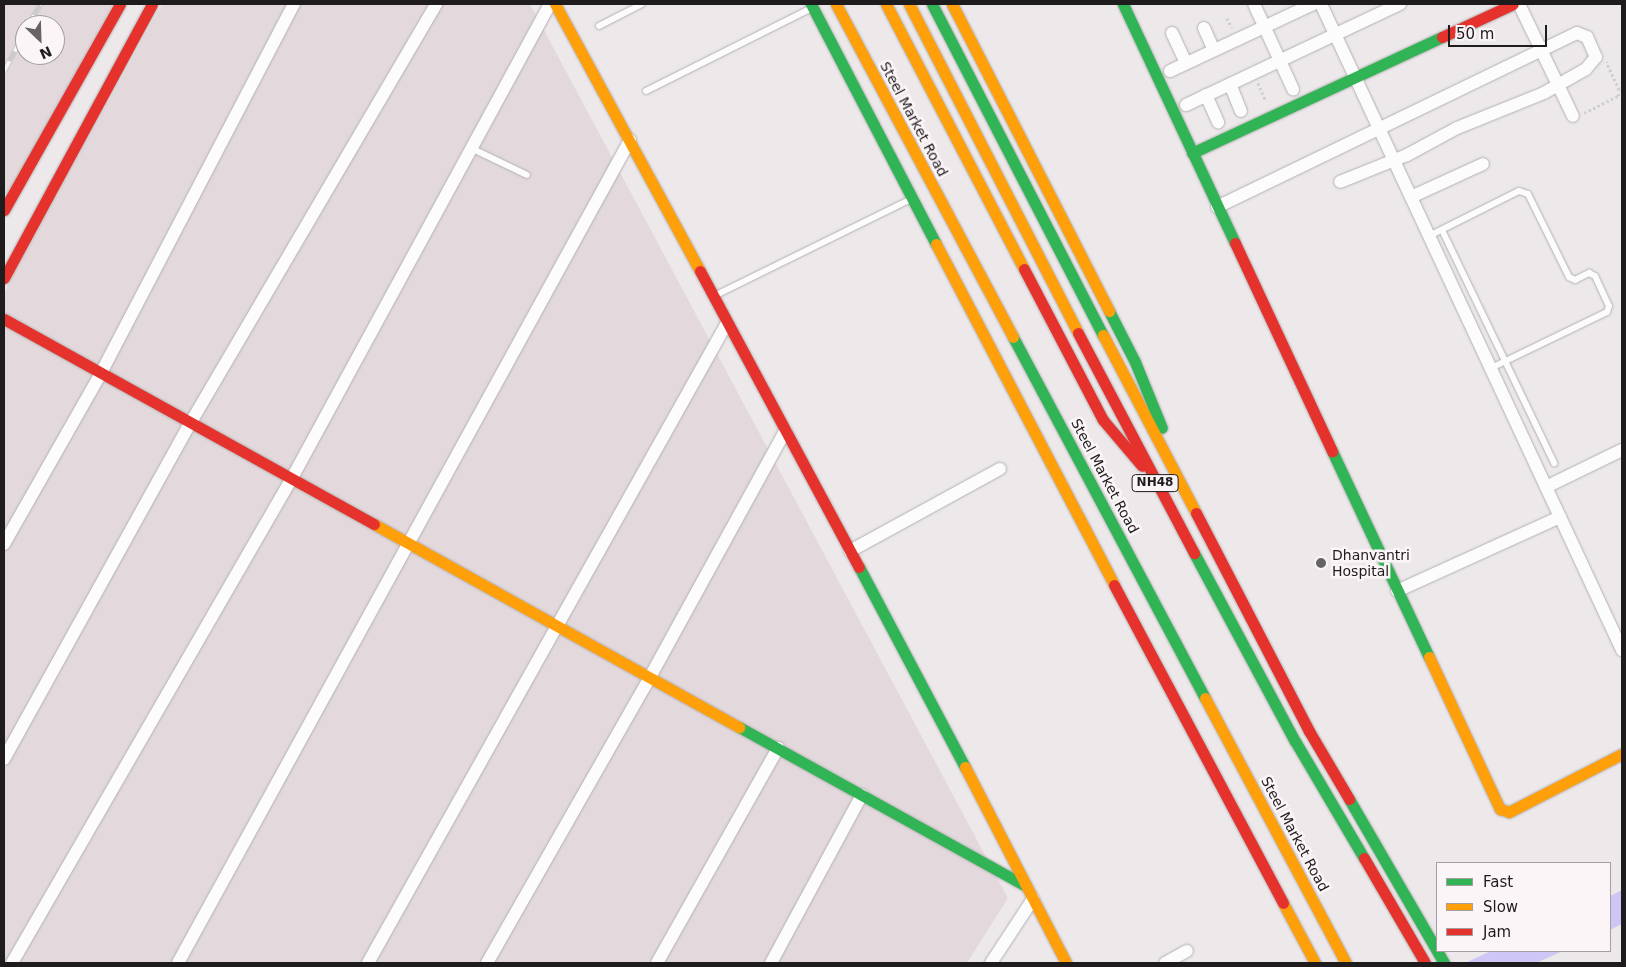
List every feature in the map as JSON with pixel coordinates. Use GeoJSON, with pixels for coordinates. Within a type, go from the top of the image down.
{"type":"FeatureCollection","features":[{"type":"Feature","properties":{"kind":"main road"},"geometry":{"type":"LineString","coordinates":[[4,210],[120,4]]}},
{"type":"Feature","properties":{"kind":"main road"},"geometry":{"type":"LineString","coordinates":[[4,278],[152,4]]}},
{"type":"Feature","properties":{"kind":"main road"},"geometry":{"type":"LineString","coordinates":[[555,4],[572,32],[932,703],[1066,963]]}},
{"type":"Feature","properties":{"kind":"main road","name":"Steel Market Road"},"geometry":{"type":"LineString","coordinates":[[836,4],[1052,436],[1214,776],[1315,963]]}},
{"type":"Feature","properties":{"kind":"main road"},"geometry":{"type":"LineString","coordinates":[[886,4],[1103,420],[1124,447],[1152,476]]}},
{"type":"Feature","properties":{"kind":"main road","name":"NH48"},"geometry":{"type":"LineString","coordinates":[[909,4],[1152,476],[1295,742],[1422,958]]}},
{"type":"Feature","properties":{"kind":"main road","name":"NH48"},"geometry":{"type":"LineString","coordinates":[[932,4],[1309,731],[1436,949]]}},
{"type":"Feature","properties":{"kind":"main road"},"geometry":{"type":"LineString","coordinates":[[952,4],[1135,362],[1161,424],[1174,470]]}},
{"type":"Feature","properties":{"kind":"main road"},"geometry":{"type":"LineString","coordinates":[[1123,4],[1500,809],[1509,812],[1622,754]]}},
{"type":"Feature","properties":{"kind":"main road"},"geometry":{"type":"LineString","coordinates":[[1192,153],[1513,4]]}},
{"type":"Feature","properties":{"kind":"main road","name":"Steel Market Road"},"geometry":{"type":"LineString","coordinates":[[815,5],[913,198],[1052,436],[1346,963]]}},
{"type":"Feature","properties":{"kind":"main road"},"geometry":{"type":"LineString","coordinates":[[4,320],[1026,886]]}},
{"type":"Feature","properties":{"kind":"main road","name":"NH48"},"geometry":{"type":"LineString","coordinates":[[1438,952],[1444,963]]}},
{"type":"Feature","properties":{"kind":"street"},"geometry":{"type":"LineString","coordinates":[[4,544],[101,373],[294,4]]}},
{"type":"Feature","properties":{"kind":"street"},"geometry":{"type":"LineString","coordinates":[[4,758],[191,422],[436,4]]}},
{"type":"Feature","properties":{"kind":"street"},"geometry":{"type":"LineString","coordinates":[[12,963],[292,478],[550,4]]}},
{"type":"Feature","properties":{"kind":"street"},"geometry":{"type":"LineString","coordinates":[[1254,4],[1293,90]]}},
{"type":"Feature","properties":{"kind":"street"},"geometry":{"type":"LineString","coordinates":[[1170,71],[1313,4]]}},
{"type":"Feature","properties":{"kind":"street"},"geometry":{"type":"LineString","coordinates":[[1321,4],[1622,650]]}},
{"type":"Feature","properties":{"kind":"street"},"geometry":{"type":"LineString","coordinates":[[1186,105],[1400,4]]}},
{"type":"Feature","properties":{"kind":"street"},"geometry":{"type":"LineString","coordinates":[[1519,4],[1573,116]]}},
{"type":"Feature","properties":{"kind":"street"},"geometry":{"type":"LineString","coordinates":[[1204,28],[1214,50]]}},
{"type":"Feature","properties":{"kind":"street"},"geometry":{"type":"LineString","coordinates":[[1217,207],[1380,130],[1577,33],[1587,37],[1596,57],[1586,69],[1544,93],[1457,128],[1394,161],[1340,182]]}},
{"type":"Feature","properties":{"kind":"street"},"geometry":{"type":"LineString","coordinates":[[1172,34],[1186,64]]}},
{"type":"Feature","properties":{"kind":"street"},"geometry":{"type":"LineString","coordinates":[[1230,84],[1241,111]]}},
{"type":"Feature","properties":{"kind":"street"},"geometry":{"type":"LineString","coordinates":[[1206,95],[1218,122]]}},
{"type":"Feature","properties":{"kind":"street"},"geometry":{"type":"LineString","coordinates":[[178,963],[630,140]]}},
{"type":"Feature","properties":{"kind":"street"},"geometry":{"type":"LineString","coordinates":[[1411,197],[1483,164]]}},
{"type":"Feature","properties":{"kind":"street"},"geometry":{"type":"LineString","coordinates":[[368,963],[727,323]]}},
{"type":"Feature","properties":{"kind":"street"},"geometry":{"type":"LineString","coordinates":[[487,963],[650,677],[785,431]]}},
{"type":"Feature","properties":{"kind":"street"},"geometry":{"type":"LineString","coordinates":[[1546,487],[1622,450]]}},
{"type":"Feature","properties":{"kind":"street"},"geometry":{"type":"LineString","coordinates":[[850,551],[1000,469]]}},
{"type":"Feature","properties":{"kind":"street"},"geometry":{"type":"LineString","coordinates":[[1397,591],[1560,517]]}},
{"type":"Feature","properties":{"kind":"street"},"geometry":{"type":"LineString","coordinates":[[657,963],[778,748]]}},
{"type":"Feature","properties":{"kind":"street"},"geometry":{"type":"LineString","coordinates":[[771,963],[862,795]]}},
{"type":"Feature","properties":{"kind":"street"},"geometry":{"type":"LineString","coordinates":[[991,963],[1033,899]]}},
{"type":"Feature","properties":{"kind":"street"},"geometry":{"type":"LineString","coordinates":[[1165,963],[1187,951]]}},
{"type":"Feature","properties":{"kind":"lane"},"geometry":{"type":"LineString","coordinates":[[599,26],[642,4]]}},
{"type":"Feature","properties":{"kind":"lane"},"geometry":{"type":"LineString","coordinates":[[646,91],[815,5]]}},
{"type":"Feature","properties":{"kind":"lane"},"geometry":{"type":"LineString","coordinates":[[471,148],[527,175]]}},
{"type":"Feature","properties":{"kind":"lane"},"geometry":{"type":"LineString","coordinates":[[1429,236],[1519,191],[1528,194],[1570,278],[1575,280],[1590,273],[1595,276],[1609,306],[1607,312],[1491,368]]}},
{"type":"Feature","properties":{"kind":"lane"},"geometry":{"type":"LineString","coordinates":[[713,297],[913,198]]}},
{"type":"Feature","properties":{"kind":"lane"},"geometry":{"type":"LineString","coordinates":[[1442,230],[1554,463]]}},
{"type":"Feature","properties":{"kind":"path"},"geometry":{"type":"LineString","coordinates":[[1573,116],[1618,96],[1619,90],[1604,57],[1596,57]]}},
{"type":"Feature","properties":{"kind":"path"},"geometry":{"type":"LineString","coordinates":[[1254,73],[1266,102]]}},
{"type":"Feature","properties":{"kind":"shaded area"},"geometry":{"type":"Polygon","coordinates":[[[4,4],[113,4],[4,202],[4,4]]]}},
{"type":"Feature","properties":{"kind":"shaded area"},"geometry":{"type":"Polygon","coordinates":[[[162,4],[530,4],[1008,898],[967,963],[4,963],[4,293],[162,4]]]}},
{"type":"Feature","properties":{"kind":"shaded area"},"geometry":{"type":"Polygon","coordinates":[[[1622,890],[1622,924],[1611,930],[1611,896],[1622,890]]]}},
{"type":"Feature","properties":{"kind":"shaded area"},"geometry":{"type":"Polygon","coordinates":[[[1489,952],[1561,952],[1536,963],[1465,963],[1489,952]]]}},
{"type":"Feature","properties":{"kind":"railway"},"geometry":{"type":"LineString","coordinates":[[34,15],[40,4]]}},
{"type":"Feature","properties":{"kind":"railway"},"geometry":{"type":"LineString","coordinates":[[4,71],[15,51]]}},
{"type":"Feature","properties":{"kind":"traffic: fast"},"geometry":{"type":"LineString","coordinates":[[811,4],[936,244]]}},
{"type":"Feature","properties":{"kind":"traffic: fast"},"geometry":{"type":"LineString","coordinates":[[932,4],[1103,335]]}},
{"type":"Feature","properties":{"kind":"traffic: fast"},"geometry":{"type":"LineString","coordinates":[[1123,4],[1235,243]]}},
{"type":"Feature","properties":{"kind":"traffic: fast"},"geometry":{"type":"LineString","coordinates":[[1192,153],[1442,37]]}},
{"type":"Feature","properties":{"kind":"traffic: fast"},"geometry":{"type":"LineString","coordinates":[[1109,311],[1135,362],[1162,428]]}},
{"type":"Feature","properties":{"kind":"traffic: fast"},"geometry":{"type":"LineString","coordinates":[[1013,337],[1205,698]]}},
{"type":"Feature","properties":{"kind":"traffic: fast"},"geometry":{"type":"LineString","coordinates":[[1332,451],[1429,657]]}},
{"type":"Feature","properties":{"kind":"traffic: fast"},"geometry":{"type":"LineString","coordinates":[[1194,553],[1295,741],[1364,858]]}},
{"type":"Feature","properties":{"kind":"traffic: fast"},"geometry":{"type":"LineString","coordinates":[[859,567],[965,767]]}},
{"type":"Feature","properties":{"kind":"traffic: fast"},"geometry":{"type":"LineString","coordinates":[[739,727],[1026,886]]}},
{"type":"Feature","properties":{"kind":"traffic: fast"},"geometry":{"type":"LineString","coordinates":[[1349,799],[1436,949]]}},
{"type":"Feature","properties":{"kind":"traffic: fast"},"geometry":{"type":"LineString","coordinates":[[1438,952],[1444,963]]}},
{"type":"Feature","properties":{"kind":"traffic: slow"},"geometry":{"type":"LineString","coordinates":[[555,4],[700,271]]}},
{"type":"Feature","properties":{"kind":"traffic: slow"},"geometry":{"type":"LineString","coordinates":[[836,4],[1013,337]]}},
{"type":"Feature","properties":{"kind":"traffic: slow"},"geometry":{"type":"LineString","coordinates":[[886,4],[1024,269]]}},
{"type":"Feature","properties":{"kind":"traffic: slow"},"geometry":{"type":"LineString","coordinates":[[909,4],[1078,333]]}},
{"type":"Feature","properties":{"kind":"traffic: slow"},"geometry":{"type":"LineString","coordinates":[[952,4],[1109,311]]}},
{"type":"Feature","properties":{"kind":"traffic: slow"},"geometry":{"type":"LineString","coordinates":[[936,244],[1114,585]]}},
{"type":"Feature","properties":{"kind":"traffic: slow"},"geometry":{"type":"LineString","coordinates":[[1103,335],[1196,513]]}},
{"type":"Feature","properties":{"kind":"traffic: slow"},"geometry":{"type":"LineString","coordinates":[[374,524],[739,727]]}},
{"type":"Feature","properties":{"kind":"traffic: slow"},"geometry":{"type":"LineString","coordinates":[[1429,657],[1500,809],[1509,812],[1622,754]]}},
{"type":"Feature","properties":{"kind":"traffic: slow"},"geometry":{"type":"LineString","coordinates":[[1205,698],[1346,963]]}},
{"type":"Feature","properties":{"kind":"traffic: slow"},"geometry":{"type":"LineString","coordinates":[[965,767],[1066,963]]}},
{"type":"Feature","properties":{"kind":"traffic: slow"},"geometry":{"type":"LineString","coordinates":[[1283,903],[1315,963]]}},
{"type":"Feature","properties":{"kind":"traffic: jam"},"geometry":{"type":"LineString","coordinates":[[4,210],[120,4]]}},
{"type":"Feature","properties":{"kind":"traffic: jam"},"geometry":{"type":"LineString","coordinates":[[4,278],[152,4]]}},
{"type":"Feature","properties":{"kind":"traffic: jam"},"geometry":{"type":"LineString","coordinates":[[1442,37],[1513,4]]}},
{"type":"Feature","properties":{"kind":"traffic: jam"},"geometry":{"type":"LineString","coordinates":[[1235,243],[1332,451]]}},
{"type":"Feature","properties":{"kind":"traffic: jam"},"geometry":{"type":"LineString","coordinates":[[1024,269],[1103,420],[1142,466]]}},
{"type":"Feature","properties":{"kind":"traffic: jam"},"geometry":{"type":"LineString","coordinates":[[700,271],[859,567]]}},
{"type":"Feature","properties":{"kind":"traffic: jam"},"geometry":{"type":"LineString","coordinates":[[4,319],[374,524]]}},
{"type":"Feature","properties":{"kind":"traffic: jam"},"geometry":{"type":"LineString","coordinates":[[1078,333],[1194,553]]}},
{"type":"Feature","properties":{"kind":"traffic: jam"},"geometry":{"type":"LineString","coordinates":[[1196,513],[1309,731],[1349,799]]}},
{"type":"Feature","properties":{"kind":"traffic: jam"},"geometry":{"type":"LineString","coordinates":[[1114,585],[1283,903]]}},
{"type":"Feature","properties":{"kind":"traffic: jam"},"geometry":{"type":"LineString","coordinates":[[1364,858],[1425,963]]}},
{"type":"Feature","properties":{"kind":"place","name":"Dhanvantri Hospital"},"geometry":{"type":"Point","coordinates":[1321,563]}}]}
